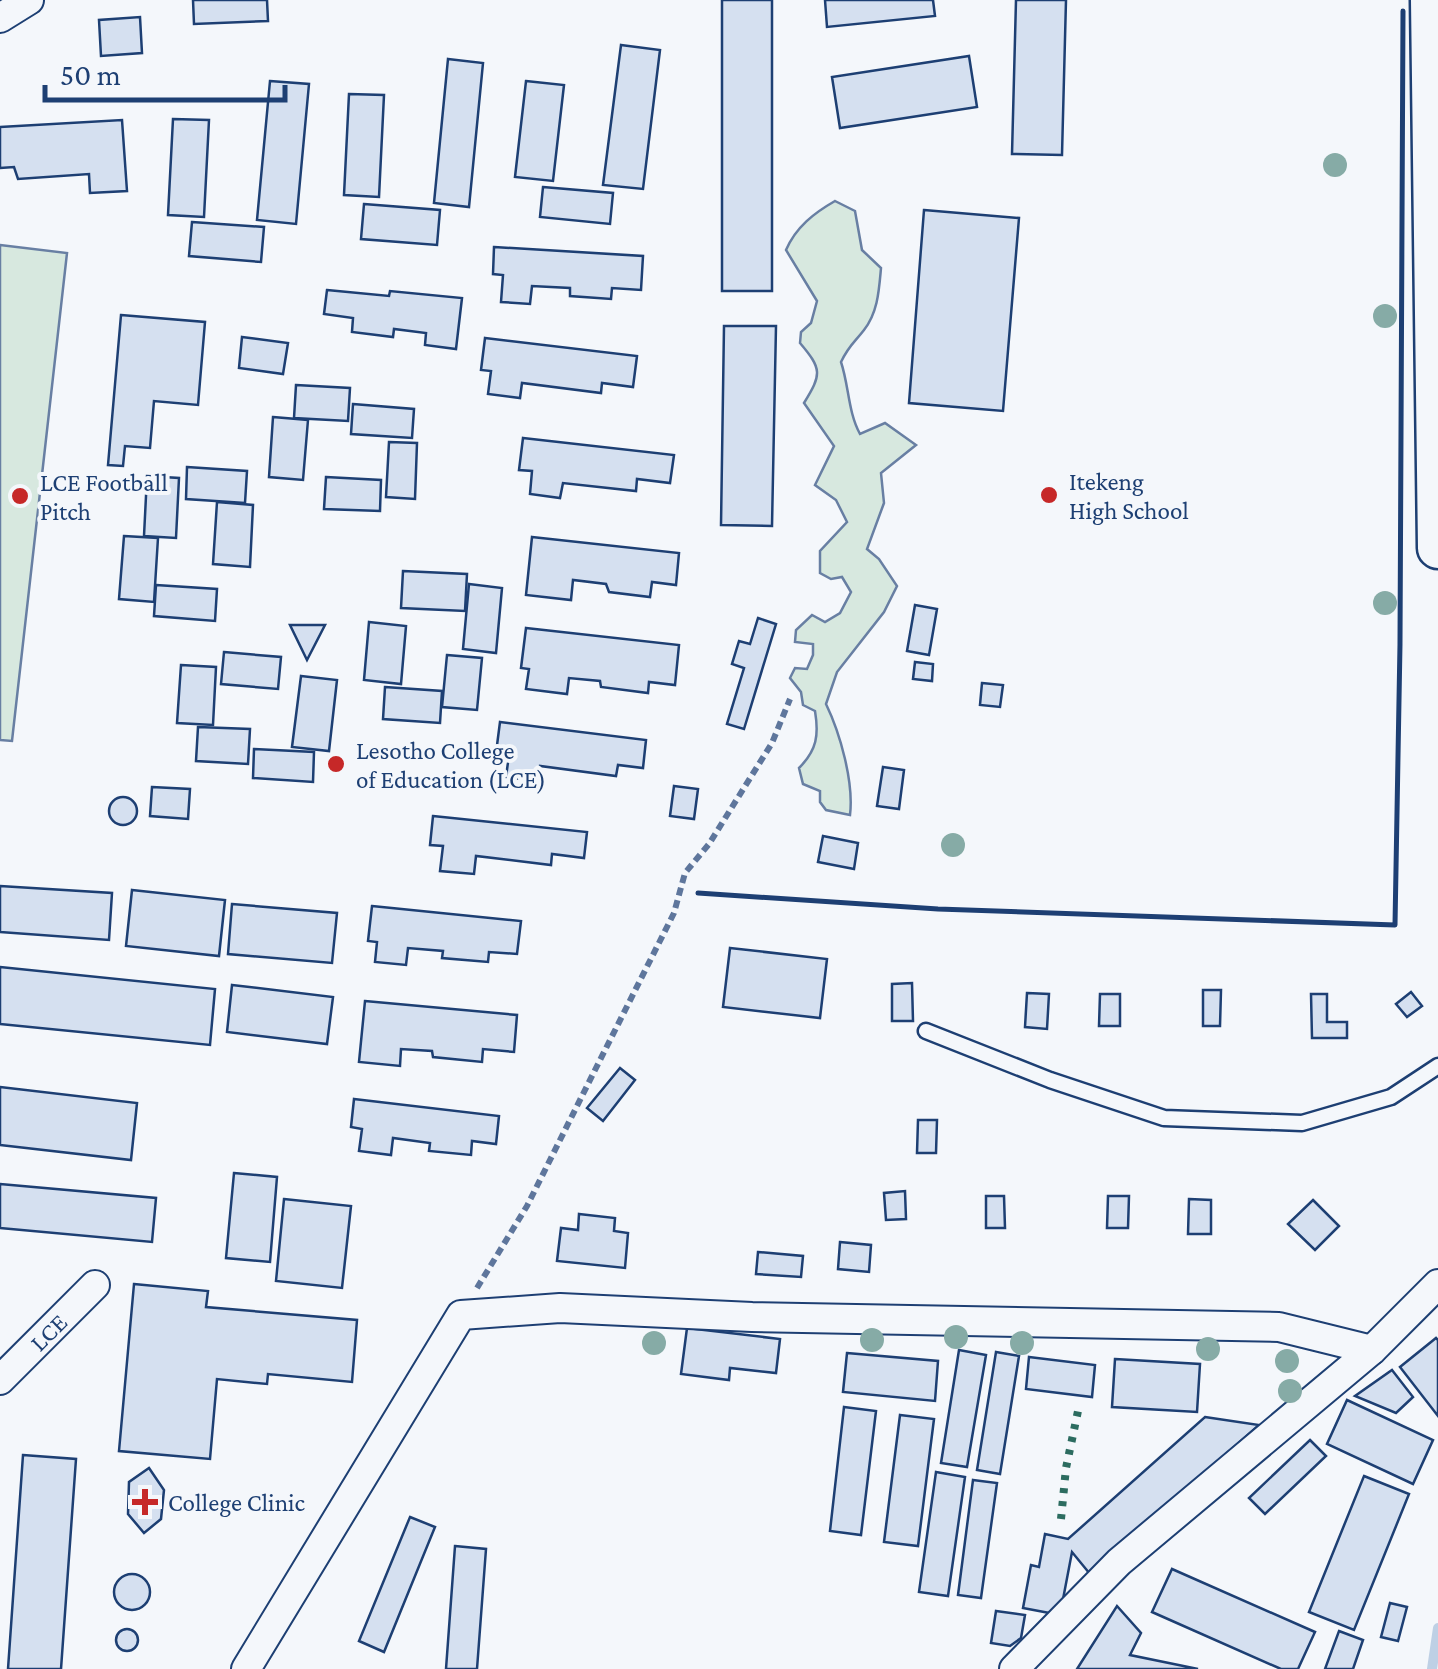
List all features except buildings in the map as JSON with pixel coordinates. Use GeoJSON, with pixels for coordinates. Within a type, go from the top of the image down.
{"type":"FeatureCollection","features":[{"type":"Feature","properties":{"kind":"street"},"geometry":{"type":"LineString","coordinates":[[0,18],[29,0]]}},
{"type":"Feature","properties":{"kind":"street"},"geometry":{"type":"LineString","coordinates":[[1430,0],[1438,548]]}},
{"type":"Feature","properties":{"kind":"street"},"geometry":{"type":"LineString","coordinates":[[1014,1669],[1119,1562],[1372,1350],[1438,1284]]}},
{"type":"Feature","properties":{"kind":"street","name":"LCE"},"geometry":{"type":"LineString","coordinates":[[0,1380],[95,1285]]}},
{"type":"Feature","properties":{"kind":"street"},"geometry":{"type":"LineString","coordinates":[[246,1669],[461,1315],[560,1308],[752,1318],[1279,1327],[1372,1350]]}},
{"type":"Feature","properties":{"kind":"lane"},"geometry":{"type":"LineString","coordinates":[[926,1031],[1050,1080],[1164,1118],[1302,1123],[1391,1097],[1438,1066]]}},
{"type":"Feature","properties":{"kind":"path"},"geometry":{"type":"LineString","coordinates":[[461,1315],[535,1190],[674,913],[685,872],[709,844],[772,743],[790,699]]}},
{"type":"Feature","properties":{"kind":"shaded area"},"geometry":{"type":"Polygon","coordinates":[[[835,201],[855,211],[862,250],[881,268],[872,316],[841,362],[853,417],[860,434],[885,423],[916,445],[881,473],[884,503],[867,549],[879,559],[897,586],[884,612],[837,672],[826,704],[845,758],[850,815],[826,810],[820,802],[820,791],[803,784],[799,768],[813,748],[815,711],[803,705],[801,692],[790,678],[795,668],[807,669],[813,655],[813,644],[795,642],[796,630],[812,615],[825,622],[840,613],[851,592],[842,577],[831,579],[820,573],[820,551],[847,522],[836,500],[815,485],[834,446],[804,403],[817,372],[800,343],[801,332],[811,323],[817,301],[786,250],[806,221],[835,201]]]}},
{"type":"Feature","properties":{"kind":"shaded area","name":"LCE Football Pitch"},"geometry":{"type":"Polygon","coordinates":[[[0,245],[67,253],[12,741],[0,740],[0,245]]]}},
{"type":"Feature","properties":{"kind":"waterway"},"geometry":{"type":"LineString","coordinates":[[1432,1669],[1438,1628]]}},
{"type":"Feature","properties":{"kind":"hedge"},"geometry":{"type":"LineString","coordinates":[[1061,1519],[1078,1411]]}},
{"type":"Feature","properties":{"kind":"wall"},"geometry":{"type":"LineString","coordinates":[[698,893],[938,909],[1395,925],[1403,11]]}},
{"type":"Feature","properties":{"kind":"place","name":"Itekeng High School"},"geometry":{"type":"Point","coordinates":[1049,495]}},
{"type":"Feature","properties":{"kind":"place","name":"LCE Football Pitch"},"geometry":{"type":"Point","coordinates":[20,496]}},
{"type":"Feature","properties":{"kind":"place","name":"Lesotho College of Education (LCE)"},"geometry":{"type":"Point","coordinates":[336,764]}},
{"type":"Feature","properties":{"kind":"place","name":"College Clinic"},"geometry":{"type":"Point","coordinates":[145,1502]}}]}
